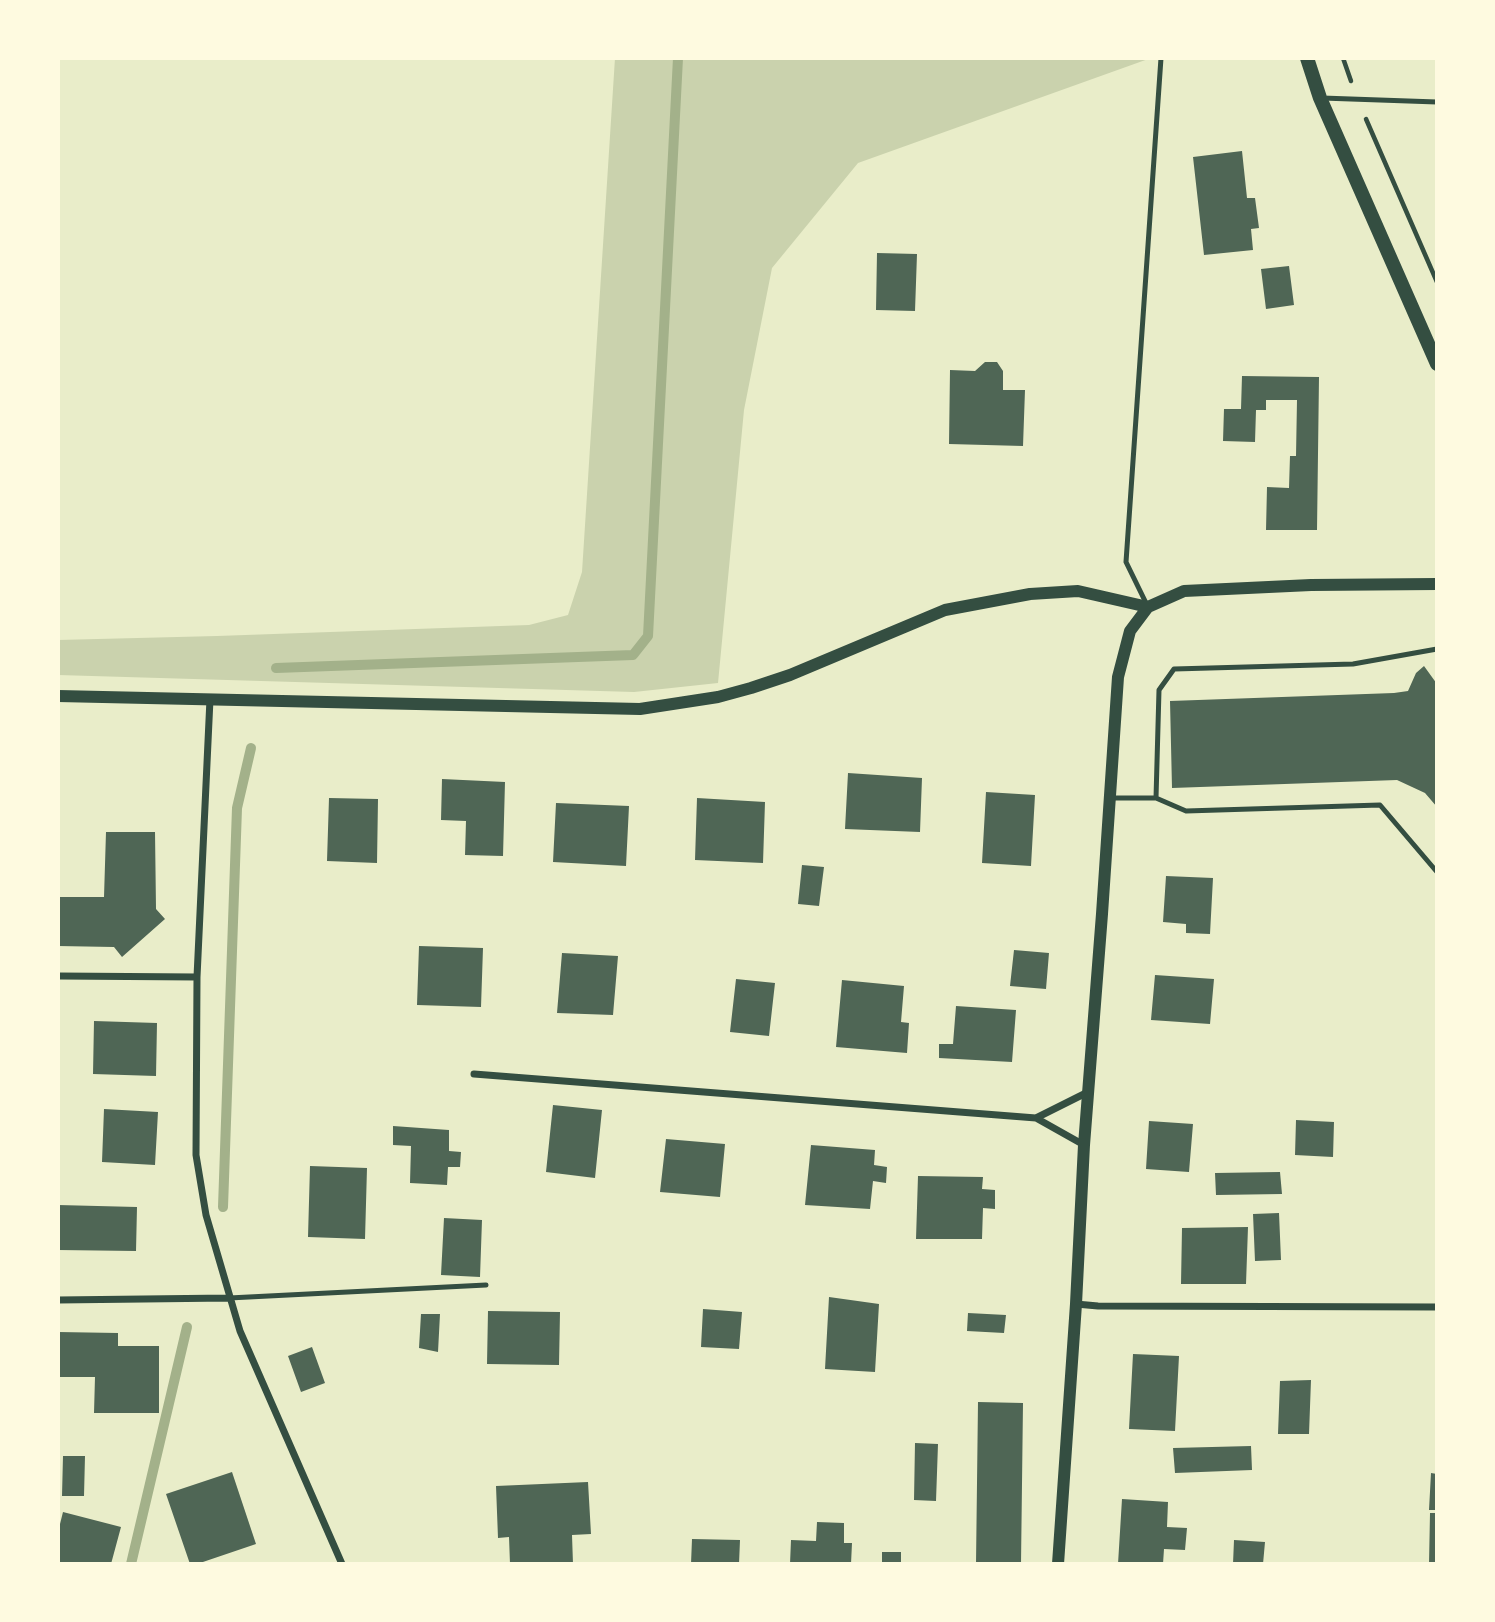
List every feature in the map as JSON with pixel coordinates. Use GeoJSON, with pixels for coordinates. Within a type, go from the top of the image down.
{"type":"FeatureCollection","features":[{"type":"Feature","properties":{"kind":"main road"},"geometry":{"type":"LineString","coordinates":[[1307,58],[1320,98],[1437,364]]}},
{"type":"Feature","properties":{"kind":"street"},"geometry":{"type":"LineString","coordinates":[[1058,1564],[1084,1144],[1118,677],[1130,631],[1148,607],[1184,591],[1437,584]]}},
{"type":"Feature","properties":{"kind":"street"},"geometry":{"type":"LineString","coordinates":[[58,696],[640,709],[718,697],[751,688],[790,675],[945,610],[975,603],[1030,594],[1078,591],[1148,607]]}},
{"type":"Feature","properties":{"kind":"street"},"geometry":{"type":"LineString","coordinates":[[210,699],[197,977],[197,1155],[206,1215],[240,1331],[342,1564]]}},
{"type":"Feature","properties":{"kind":"street"},"geometry":{"type":"LineString","coordinates":[[58,976],[197,977]]}},
{"type":"Feature","properties":{"kind":"street"},"geometry":{"type":"LineString","coordinates":[[474,1074],[1036,1118],[1084,1144]]}},
{"type":"Feature","properties":{"kind":"street"},"geometry":{"type":"LineString","coordinates":[[1036,1118],[1088,1092]]}},
{"type":"Feature","properties":{"kind":"street"},"geometry":{"type":"LineString","coordinates":[[58,1300],[229,1298]]}},
{"type":"Feature","properties":{"kind":"street"},"geometry":{"type":"LineString","coordinates":[[1076,1304],[1437,1307]]}},
{"type":"Feature","properties":{"kind":"lane"},"geometry":{"type":"LineString","coordinates":[[1148,607],[1126,562],[1161,58]]}},
{"type":"Feature","properties":{"kind":"lane"},"geometry":{"type":"LineString","coordinates":[[1320,98],[1437,102]]}},
{"type":"Feature","properties":{"kind":"lane"},"geometry":{"type":"LineString","coordinates":[[1156,798],[1159,690],[1174,669],[1353,664],[1437,649]]}},
{"type":"Feature","properties":{"kind":"lane"},"geometry":{"type":"LineString","coordinates":[[1110,798],[1156,798],[1186,811],[1380,805],[1437,872]]}},
{"type":"Feature","properties":{"kind":"lane"},"geometry":{"type":"LineString","coordinates":[[229,1298],[486,1285]]}},
{"type":"Feature","properties":{"kind":"path"},"geometry":{"type":"LineString","coordinates":[[1343,58],[1358,100],[1437,282]]}},
{"type":"Feature","properties":{"kind":"green space"},"geometry":{"type":"Polygon","coordinates":[[[615,58],[1151,58],[858,163],[772,268],[744,410],[718,683],[634,692],[58,675],[58,640],[529,625],[568,615],[582,572],[615,58]]]}},
{"type":"Feature","properties":{"kind":"building"},"geometry":{"type":"Polygon","coordinates":[[[1242,151],[1247,198],[1255,198],[1259,228],[1251,229],[1253,250],[1204,255],[1193,157],[1242,151]]]}},
{"type":"Feature","properties":{"kind":"building"},"geometry":{"type":"Polygon","coordinates":[[[877,253],[917,254],[915,311],[876,310],[877,253]]]}},
{"type":"Feature","properties":{"kind":"building"},"geometry":{"type":"Polygon","coordinates":[[[1289,266],[1294,305],[1266,309],[1261,269],[1289,266]]]}},
{"type":"Feature","properties":{"kind":"building"},"geometry":{"type":"Polygon","coordinates":[[[985,362],[997,362],[1003,371],[1003,390],[1025,390],[1023,446],[949,444],[950,370],[975,371],[985,362]]]}},
{"type":"Feature","properties":{"kind":"building"},"geometry":{"type":"Polygon","coordinates":[[[1242,376],[1319,377],[1317,530],[1266,530],[1267,487],[1289,488],[1290,456],[1296,456],[1297,400],[1266,400],[1266,410],[1256,410],[1255,442],[1223,441],[1224,409],[1241,409],[1242,376]]]}},
{"type":"Feature","properties":{"kind":"building"},"geometry":{"type":"Polygon","coordinates":[[[1424,666],[1437,684],[1437,807],[1425,793],[1397,780],[1172,788],[1170,701],[1394,693],[1408,691],[1416,673],[1424,666]]]}},
{"type":"Feature","properties":{"kind":"building"},"geometry":{"type":"Polygon","coordinates":[[[848,773],[922,778],[920,832],[845,829],[848,773]]]}},
{"type":"Feature","properties":{"kind":"building"},"geometry":{"type":"Polygon","coordinates":[[[442,779],[505,782],[503,856],[465,855],[466,821],[441,820],[442,779]]]}},
{"type":"Feature","properties":{"kind":"building"},"geometry":{"type":"Polygon","coordinates":[[[986,792],[1035,795],[1031,866],[982,863],[986,792]]]}},
{"type":"Feature","properties":{"kind":"building"},"geometry":{"type":"Polygon","coordinates":[[[329,798],[378,799],[377,863],[327,861],[329,798]]]}},
{"type":"Feature","properties":{"kind":"building"},"geometry":{"type":"Polygon","coordinates":[[[697,798],[765,802],[763,863],[695,860],[697,798]]]}},
{"type":"Feature","properties":{"kind":"building"},"geometry":{"type":"Polygon","coordinates":[[[556,803],[629,806],[626,866],[553,862],[556,803]]]}},
{"type":"Feature","properties":{"kind":"building"},"geometry":{"type":"Polygon","coordinates":[[[106,832],[155,832],[156,909],[165,919],[122,957],[114,947],[58,946],[58,897],[104,897],[106,832]]]}},
{"type":"Feature","properties":{"kind":"building"},"geometry":{"type":"Polygon","coordinates":[[[802,865],[824,867],[819,906],[798,904],[802,865]]]}},
{"type":"Feature","properties":{"kind":"building"},"geometry":{"type":"Polygon","coordinates":[[[1166,876],[1213,878],[1210,934],[1186,933],[1186,924],[1163,922],[1166,876]]]}},
{"type":"Feature","properties":{"kind":"building"},"geometry":{"type":"Polygon","coordinates":[[[419,946],[483,948],[481,1007],[417,1005],[419,946]]]}},
{"type":"Feature","properties":{"kind":"building"},"geometry":{"type":"Polygon","coordinates":[[[1014,950],[1049,953],[1046,989],[1010,986],[1014,950]]]}},
{"type":"Feature","properties":{"kind":"building"},"geometry":{"type":"Polygon","coordinates":[[[562,953],[618,956],[613,1015],[557,1013],[562,953]]]}},
{"type":"Feature","properties":{"kind":"building"},"geometry":{"type":"Polygon","coordinates":[[[1155,975],[1214,979],[1210,1024],[1151,1020],[1155,975]]]}},
{"type":"Feature","properties":{"kind":"building"},"geometry":{"type":"Polygon","coordinates":[[[736,979],[775,983],[769,1036],[730,1032],[736,979]]]}},
{"type":"Feature","properties":{"kind":"building"},"geometry":{"type":"Polygon","coordinates":[[[842,980],[904,986],[901,1022],[909,1023],[907,1053],[836,1047],[842,980]]]}},
{"type":"Feature","properties":{"kind":"building"},"geometry":{"type":"Polygon","coordinates":[[[956,1006],[1016,1010],[1012,1062],[939,1058],[939,1044],[953,1044],[956,1006]]]}},
{"type":"Feature","properties":{"kind":"building"},"geometry":{"type":"Polygon","coordinates":[[[94,1021],[157,1023],[156,1076],[93,1074],[94,1021]]]}},
{"type":"Feature","properties":{"kind":"building"},"geometry":{"type":"Polygon","coordinates":[[[553,1105],[602,1110],[595,1178],[546,1172],[553,1105]]]}},
{"type":"Feature","properties":{"kind":"building"},"geometry":{"type":"Polygon","coordinates":[[[104,1109],[158,1112],[155,1165],[102,1162],[104,1109]]]}},
{"type":"Feature","properties":{"kind":"building"},"geometry":{"type":"Polygon","coordinates":[[[1296,1120],[1334,1122],[1333,1157],[1295,1155],[1296,1120]]]}},
{"type":"Feature","properties":{"kind":"building"},"geometry":{"type":"Polygon","coordinates":[[[1149,1121],[1193,1124],[1189,1172],[1146,1169],[1149,1121]]]}},
{"type":"Feature","properties":{"kind":"building"},"geometry":{"type":"Polygon","coordinates":[[[393,1126],[449,1130],[449,1151],[461,1152],[460,1167],[448,1167],[447,1185],[410,1183],[411,1146],[393,1145],[393,1126]]]}},
{"type":"Feature","properties":{"kind":"building"},"geometry":{"type":"Polygon","coordinates":[[[666,1139],[725,1144],[720,1197],[660,1192],[666,1139]]]}},
{"type":"Feature","properties":{"kind":"building"},"geometry":{"type":"Polygon","coordinates":[[[811,1145],[875,1150],[874,1165],[887,1167],[886,1183],[873,1181],[870,1209],[805,1205],[811,1145]]]}},
{"type":"Feature","properties":{"kind":"building"},"geometry":{"type":"Polygon","coordinates":[[[310,1166],[367,1168],[365,1239],[308,1237],[310,1166]]]}},
{"type":"Feature","properties":{"kind":"building"},"geometry":{"type":"Polygon","coordinates":[[[1280,1172],[1282,1194],[1216,1195],[1215,1173],[1280,1172]]]}},
{"type":"Feature","properties":{"kind":"building"},"geometry":{"type":"Polygon","coordinates":[[[918,1176],[983,1177],[982,1189],[995,1190],[995,1209],[983,1208],[982,1239],[916,1239],[918,1176]]]}},
{"type":"Feature","properties":{"kind":"building"},"geometry":{"type":"Polygon","coordinates":[[[58,1205],[137,1207],[136,1251],[58,1250],[58,1205]]]}},
{"type":"Feature","properties":{"kind":"building"},"geometry":{"type":"Polygon","coordinates":[[[1279,1213],[1281,1260],[1255,1261],[1253,1214],[1279,1213]]]}},
{"type":"Feature","properties":{"kind":"building"},"geometry":{"type":"Polygon","coordinates":[[[444,1218],[482,1220],[480,1277],[441,1275],[444,1218]]]}},
{"type":"Feature","properties":{"kind":"building"},"geometry":{"type":"Polygon","coordinates":[[[1248,1227],[1246,1284],[1181,1284],[1182,1228],[1248,1227]]]}},
{"type":"Feature","properties":{"kind":"building"},"geometry":{"type":"Polygon","coordinates":[[[829,1297],[879,1304],[875,1372],[825,1369],[829,1297]]]}},
{"type":"Feature","properties":{"kind":"building"},"geometry":{"type":"Polygon","coordinates":[[[703,1309],[742,1312],[739,1349],[701,1347],[703,1309]]]}},
{"type":"Feature","properties":{"kind":"building"},"geometry":{"type":"Polygon","coordinates":[[[488,1311],[560,1312],[559,1365],[487,1364],[488,1311]]]}},
{"type":"Feature","properties":{"kind":"building"},"geometry":{"type":"Polygon","coordinates":[[[968,1313],[1006,1315],[1004,1333],[967,1331],[968,1313]]]}},
{"type":"Feature","properties":{"kind":"building"},"geometry":{"type":"Polygon","coordinates":[[[421,1314],[440,1314],[438,1352],[419,1348],[421,1314]]]}},
{"type":"Feature","properties":{"kind":"building"},"geometry":{"type":"Polygon","coordinates":[[[58,1332],[118,1333],[118,1346],[159,1346],[159,1413],[94,1413],[95,1377],[59,1377],[58,1332]]]}},
{"type":"Feature","properties":{"kind":"building"},"geometry":{"type":"Polygon","coordinates":[[[312,1347],[325,1383],[301,1392],[288,1356],[312,1347]]]}},
{"type":"Feature","properties":{"kind":"building"},"geometry":{"type":"Polygon","coordinates":[[[1133,1354],[1179,1356],[1175,1431],[1129,1429],[1133,1354]]]}},
{"type":"Feature","properties":{"kind":"building"},"geometry":{"type":"Polygon","coordinates":[[[1311,1380],[1309,1434],[1278,1434],[1280,1381],[1311,1380]]]}},
{"type":"Feature","properties":{"kind":"building"},"geometry":{"type":"Polygon","coordinates":[[[978,1402],[1023,1403],[1021,1564],[976,1564],[978,1402]]]}},
{"type":"Feature","properties":{"kind":"building"},"geometry":{"type":"Polygon","coordinates":[[[915,1443],[938,1444],[936,1501],[914,1500],[915,1443]]]}},
{"type":"Feature","properties":{"kind":"building"},"geometry":{"type":"Polygon","coordinates":[[[1251,1446],[1252,1470],[1175,1473],[1173,1448],[1251,1446]]]}},
{"type":"Feature","properties":{"kind":"building"},"geometry":{"type":"Polygon","coordinates":[[[63,1456],[85,1456],[84,1496],[62,1496],[63,1456]]]}},
{"type":"Feature","properties":{"kind":"building"},"geometry":{"type":"Polygon","coordinates":[[[232,1472],[256,1544],[190,1564],[166,1494],[232,1472]]]}},
{"type":"Feature","properties":{"kind":"building"},"geometry":{"type":"Polygon","coordinates":[[[1431,1473],[1437,1474],[1437,1510],[1429,1510],[1431,1473]]]}},
{"type":"Feature","properties":{"kind":"building"},"geometry":{"type":"Polygon","coordinates":[[[588,1482],[591,1534],[572,1535],[573,1564],[510,1564],[509,1537],[498,1538],[496,1486],[588,1482]]]}},
{"type":"Feature","properties":{"kind":"building"},"geometry":{"type":"Polygon","coordinates":[[[1122,1499],[1168,1502],[1167,1527],[1187,1528],[1185,1550],[1164,1549],[1163,1564],[1118,1564],[1122,1499]]]}},
{"type":"Feature","properties":{"kind":"building"},"geometry":{"type":"Polygon","coordinates":[[[63,1512],[121,1527],[111,1564],[58,1564],[58,1532],[63,1512]]]}},
{"type":"Feature","properties":{"kind":"building"},"geometry":{"type":"Polygon","coordinates":[[[1430,1513],[1437,1513],[1437,1564],[1429,1564],[1430,1513]]]}},
{"type":"Feature","properties":{"kind":"building"},"geometry":{"type":"Polygon","coordinates":[[[817,1522],[844,1523],[844,1543],[852,1543],[851,1564],[790,1564],[791,1540],[816,1541],[817,1522]]]}},
{"type":"Feature","properties":{"kind":"building"},"geometry":{"type":"Polygon","coordinates":[[[692,1539],[740,1540],[739,1564],[691,1564],[692,1539]]]}},
{"type":"Feature","properties":{"kind":"building"},"geometry":{"type":"Polygon","coordinates":[[[1234,1540],[1265,1542],[1263,1564],[1233,1564],[1234,1540]]]}},
{"type":"Feature","properties":{"kind":"building"},"geometry":{"type":"Polygon","coordinates":[[[882,1552],[901,1552],[901,1564],[882,1564],[882,1552]]]}},
{"type":"Feature","properties":{"kind":"waterway"},"geometry":{"type":"LineString","coordinates":[[276,668],[633,655],[648,636],[678,58]]}},
{"type":"Feature","properties":{"kind":"waterway"},"geometry":{"type":"LineString","coordinates":[[223,1207],[237,808],[251,748]]}},
{"type":"Feature","properties":{"kind":"waterway"},"geometry":{"type":"LineString","coordinates":[[131,1564],[187,1327]]}}]}
